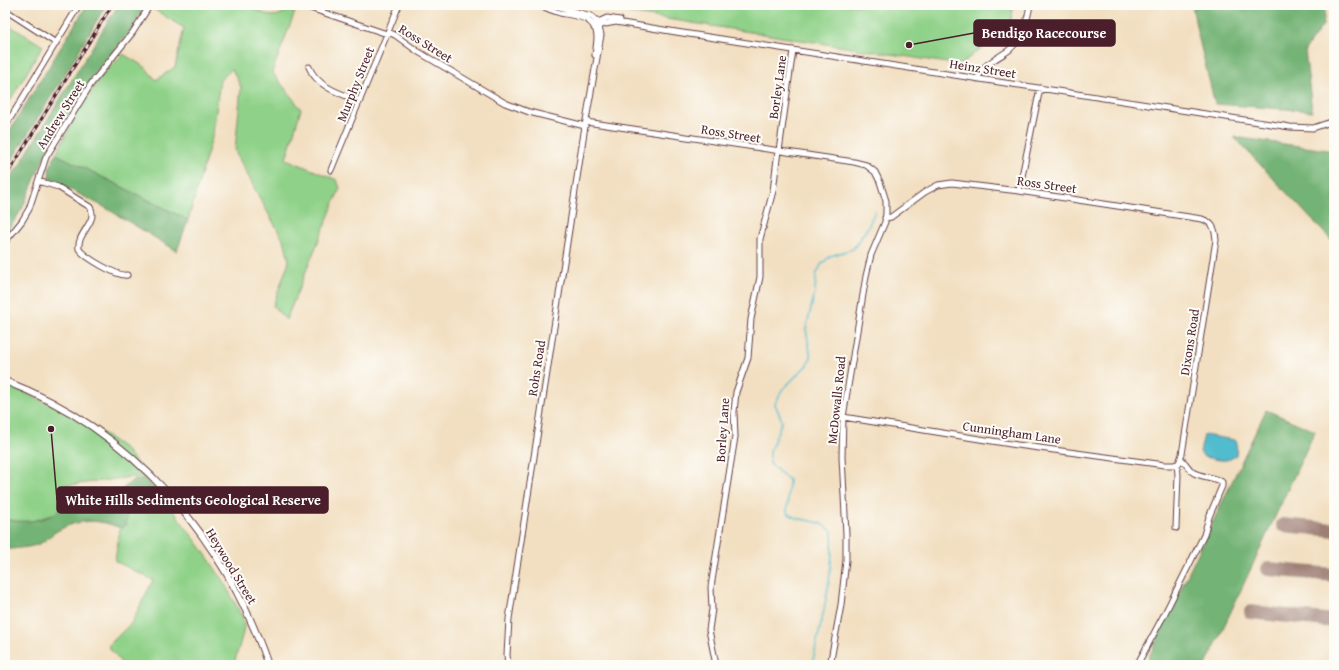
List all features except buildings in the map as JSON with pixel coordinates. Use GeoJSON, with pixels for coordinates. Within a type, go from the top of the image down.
{"type":"FeatureCollection","features":[{"type":"Feature","properties":{"kind":"main road","name":"Heywood Street"},"geometry":{"type":"LineString","coordinates":[[5,381],[53,403],[95,429],[132,457],[170,495],[196,527],[223,567],[247,613],[268,665]]}},
{"type":"Feature","properties":{"kind":"street"},"geometry":{"type":"LineString","coordinates":[[5,127],[79,5]]}},
{"type":"Feature","properties":{"kind":"street","name":"Andrew Street"},"geometry":{"type":"LineString","coordinates":[[5,242],[22,221],[28,209],[46,157],[95,78],[133,32],[150,5]]}},
{"type":"Feature","properties":{"kind":"street","name":"Ross Street"},"geometry":{"type":"LineString","coordinates":[[301,5],[395,36],[417,51],[505,103],[529,112],[586,124],[854,162],[866,165],[872,169]]}},
{"type":"Feature","properties":{"kind":"street","name":"Murphy Street"},"geometry":{"type":"LineString","coordinates":[[331,170],[399,5]]}},
{"type":"Feature","properties":{"kind":"street"},"geometry":{"type":"LineString","coordinates":[[539,5],[558,12],[584,18],[596,25]]}},
{"type":"Feature","properties":{"kind":"street"},"geometry":{"type":"LineString","coordinates":[[553,5],[586,13],[594,18],[596,25]]}},
{"type":"Feature","properties":{"kind":"street"},"geometry":{"type":"LineString","coordinates":[[978,79],[981,69],[1010,49],[1022,34],[1028,19],[1030,5]]}},
{"type":"Feature","properties":{"kind":"street"},"geometry":{"type":"LineString","coordinates":[[5,10],[56,43]]}},
{"type":"Feature","properties":{"kind":"street","name":"Heinz Street"},"geometry":{"type":"LineString","coordinates":[[596,25],[611,18],[663,30],[1299,128],[1313,128],[1334,121]]}},
{"type":"Feature","properties":{"kind":"street","name":"Rohs Road"},"geometry":{"type":"LineString","coordinates":[[508,665],[507,655],[509,619],[593,76],[601,39],[596,25]]}},
{"type":"Feature","properties":{"kind":"street","name":"Borley Lane"},"geometry":{"type":"LineString","coordinates":[[716,665],[709,630],[712,609],[711,587],[735,437],[734,412],[736,392],[748,358],[751,319],[760,277],[760,239],[773,191],[793,50]]}},
{"type":"Feature","properties":{"kind":"street"},"geometry":{"type":"LineString","coordinates":[[309,67],[313,75],[326,86],[360,101]]}},
{"type":"Feature","properties":{"kind":"street"},"geometry":{"type":"LineString","coordinates":[[1019,191],[1040,88]]}},
{"type":"Feature","properties":{"kind":"street","name":"McDowalls Road"},"geometry":{"type":"LineString","coordinates":[[830,665],[841,606],[846,560],[842,457],[843,417],[866,276],[886,218],[884,194],[878,177],[872,169]]}},
{"type":"Feature","properties":{"kind":"street"},"geometry":{"type":"LineString","coordinates":[[38,181],[58,187],[92,210],[92,217],[79,240],[79,249],[83,254],[114,272],[122,276],[127,275]]}},
{"type":"Feature","properties":{"kind":"street","name":"Ross Street"},"geometry":{"type":"LineString","coordinates":[[886,218],[891,217],[925,192],[945,184],[960,183],[1202,218],[1213,225]]}},
{"type":"Feature","properties":{"kind":"street","name":"Dixons Road"},"geometry":{"type":"LineString","coordinates":[[1176,528],[1179,462],[1216,240],[1216,232],[1213,225]]}},
{"type":"Feature","properties":{"kind":"street","name":"Cunningham Lane"},"geometry":{"type":"LineString","coordinates":[[843,417],[1025,446],[1165,465],[1179,462]]}},
{"type":"Feature","properties":{"kind":"street"},"geometry":{"type":"LineString","coordinates":[[1136,665],[1165,613],[1204,534],[1209,517],[1222,486],[1222,482],[1215,478],[1194,473],[1188,464],[1179,462]]}},
{"type":"Feature","properties":{"kind":"green space"},"geometry":{"type":"Polygon","coordinates":[[[87,5],[106,5],[5,171],[5,138],[87,5]]]}},
{"type":"Feature","properties":{"kind":"green space"},"geometry":{"type":"Polygon","coordinates":[[[118,5],[146,5],[128,34],[98,69],[78,99],[43,159],[22,209],[5,235],[5,186],[118,5]]]}},
{"type":"Feature","properties":{"kind":"green space"},"geometry":{"type":"Polygon","coordinates":[[[153,5],[243,5],[271,16],[279,15],[286,11],[295,12],[272,72],[301,109],[286,159],[337,180],[340,188],[286,320],[273,306],[289,261],[285,243],[235,151],[241,87],[232,69],[220,80],[213,134],[188,220],[56,154],[78,111],[103,74],[123,54],[145,67],[156,80],[175,67],[184,28],[152,8],[153,5]]]}},
{"type":"Feature","properties":{"kind":"green space"},"geometry":{"type":"Polygon","coordinates":[[[578,5],[1014,5],[1010,25],[960,65],[578,5]]]}},
{"type":"Feature","properties":{"kind":"green space"},"geometry":{"type":"Polygon","coordinates":[[[1192,5],[1326,5],[1323,25],[1305,50],[1312,111],[1215,104],[1192,5]]]}},
{"type":"Feature","properties":{"kind":"green space"},"geometry":{"type":"Polygon","coordinates":[[[10,26],[43,46],[9,102],[5,99],[5,33],[10,26]]]}},
{"type":"Feature","properties":{"kind":"green space"},"geometry":{"type":"Polygon","coordinates":[[[1234,137],[1334,151],[1334,243],[1234,137]]]}},
{"type":"Feature","properties":{"kind":"green space"},"geometry":{"type":"Polygon","coordinates":[[[56,154],[188,220],[177,251],[106,208],[50,179],[49,169],[56,154]]]}},
{"type":"Feature","properties":{"kind":"green space"},"geometry":{"type":"Polygon","coordinates":[[[5,382],[37,399],[69,410],[124,448],[147,475],[62,486],[70,492],[70,495],[68,500],[54,514],[32,521],[19,522],[5,519],[5,382]]]}},
{"type":"Feature","properties":{"kind":"green space"},"geometry":{"type":"Polygon","coordinates":[[[1266,410],[1315,431],[1206,665],[1145,665],[1266,410]]]}},
{"type":"Feature","properties":{"kind":"green space"},"geometry":{"type":"Polygon","coordinates":[[[144,478],[160,494],[156,493],[147,499],[132,502],[126,512],[127,524],[120,528],[95,521],[78,523],[62,528],[39,544],[5,550],[5,519],[23,521],[43,519],[56,512],[68,499],[70,492],[87,492],[91,496],[100,498],[111,492],[118,492],[134,479],[144,478]]]}},
{"type":"Feature","properties":{"kind":"green space"},"geometry":{"type":"Polygon","coordinates":[[[156,493],[160,494],[210,560],[242,616],[244,627],[234,665],[123,665],[108,646],[132,622],[153,580],[115,561],[120,528],[124,526],[127,518],[126,512],[133,501],[147,499],[156,493]]]}},
{"type":"Feature","properties":{"kind":"water"},"geometry":{"type":"Polygon","coordinates":[[[1204,435],[1235,440],[1237,442],[1236,455],[1225,460],[1204,457],[1200,452],[1204,435]]]}},
{"type":"Feature","properties":{"kind":"waterway"},"geometry":{"type":"LineString","coordinates":[[812,665],[829,582],[832,531],[820,523],[796,518],[787,513],[789,480],[770,464],[770,451],[782,421],[775,404],[782,390],[807,365],[811,358],[806,329],[815,292],[816,275],[821,265],[830,256],[853,249],[868,227],[875,211]]}},
{"type":"Feature","properties":{"kind":"taxiway"},"geometry":{"type":"LineString","coordinates":[[1283,525],[1334,530]]}},
{"type":"Feature","properties":{"kind":"taxiway"},"geometry":{"type":"LineString","coordinates":[[1268,569],[1334,575]]}},
{"type":"Feature","properties":{"kind":"taxiway"},"geometry":{"type":"LineString","coordinates":[[1251,612],[1334,621]]}},
{"type":"Feature","properties":{"kind":"railway"},"geometry":{"type":"LineString","coordinates":[[5,178],[112,5]]}},
{"type":"Feature","properties":{"kind":"place","name":"Bendigo Racecourse"},"geometry":{"type":"Point","coordinates":[909,45]}},
{"type":"Feature","properties":{"kind":"place","name":"White Hills Sediments Geological Reserve"},"geometry":{"type":"Point","coordinates":[51,429]}}]}
